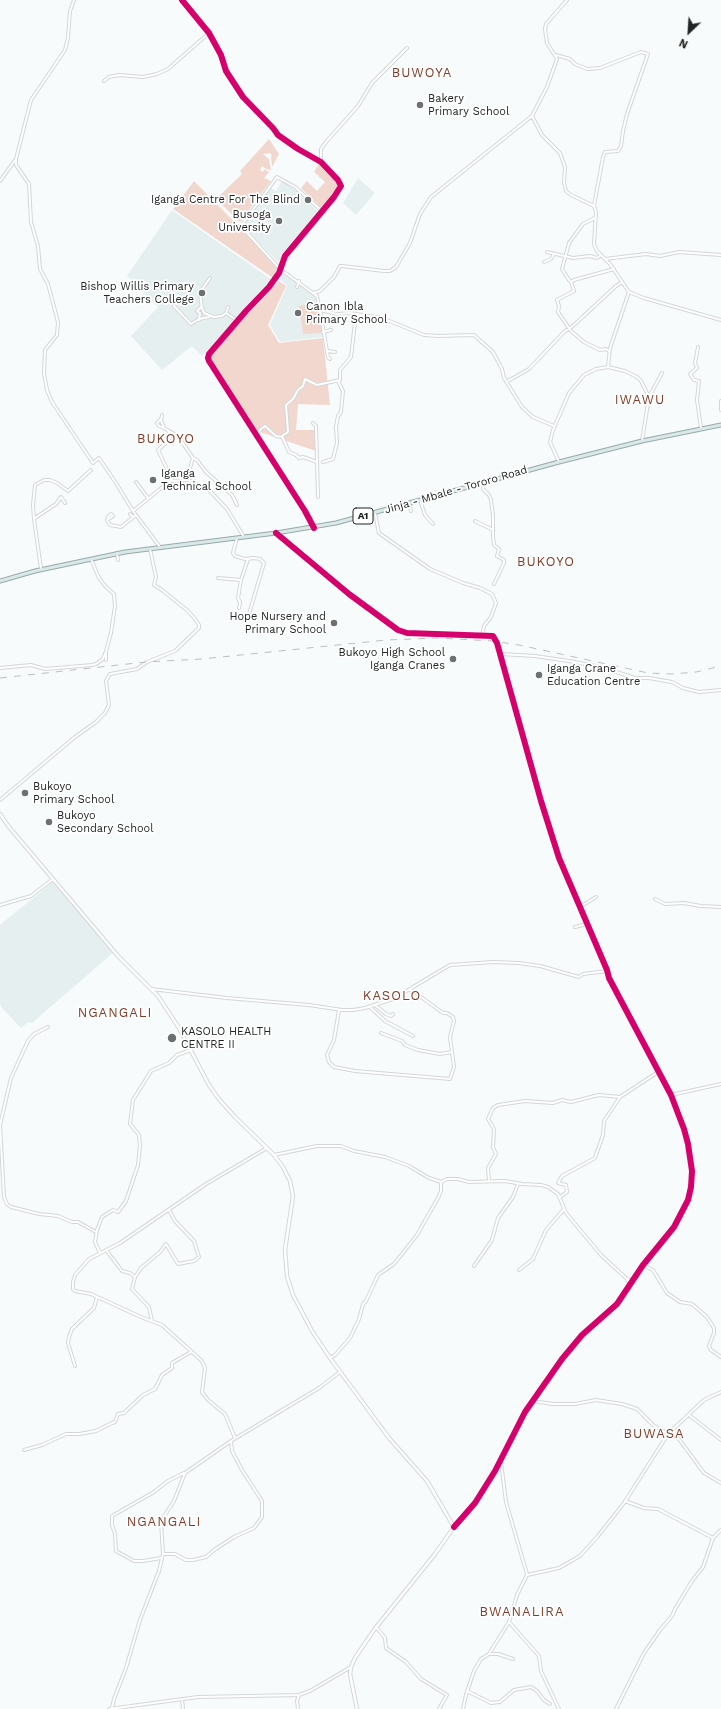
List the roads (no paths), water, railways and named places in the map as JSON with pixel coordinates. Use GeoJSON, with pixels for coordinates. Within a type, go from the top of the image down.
{"type":"FeatureCollection","features":[{"type":"Feature","properties":{"kind":"main road","name":"Jinja - Mbale - Tororo Road"},"geometry":{"type":"LineString","coordinates":[[0,581],[41,569],[117,553],[314,528],[375,513],[482,482],[559,462],[642,441],[721,425]]}},
{"type":"Feature","properties":{"kind":"main road"},"geometry":{"type":"LineString","coordinates":[[0,814],[9,827],[118,956],[158,996],[179,1028],[209,1085],[218,1098],[274,1155],[287,1173],[293,1203],[285,1250],[287,1276],[293,1295],[330,1358],[389,1438],[427,1481],[454,1527],[360,1649],[351,1667],[350,1674],[356,1709]]}},
{"type":"Feature","properties":{"kind":"street"},"geometry":{"type":"LineString","coordinates":[[74,0],[70,11],[68,38],[65,50],[31,100],[16,159],[16,165],[29,184],[31,222],[38,246],[40,269],[48,284],[58,322],[57,335],[45,350],[44,372],[47,390],[52,402],[93,464],[99,458],[133,511],[160,547]]}},
{"type":"Feature","properties":{"kind":"street"},"geometry":{"type":"LineString","coordinates":[[182,0],[209,33],[221,55],[226,71],[243,97],[278,135],[298,149],[321,162],[335,176],[341,186],[285,256],[280,269],[269,287],[209,354],[209,361],[305,511],[314,528]]}},
{"type":"Feature","properties":{"kind":"street"},"geometry":{"type":"LineString","coordinates":[[314,293],[323,288],[334,277],[340,266],[384,271],[390,271],[396,268],[410,243],[420,214],[431,198],[532,116],[547,87],[557,59],[547,43],[545,29],[546,24],[567,0]]}},
{"type":"Feature","properties":{"kind":"street"},"geometry":{"type":"LineString","coordinates":[[104,81],[109,77],[119,75],[143,77],[157,74],[168,69],[209,33]]}},
{"type":"Feature","properties":{"kind":"street"},"geometry":{"type":"LineString","coordinates":[[321,162],[321,149],[326,142],[358,106],[372,83],[407,48]]}},
{"type":"Feature","properties":{"kind":"street"},"geometry":{"type":"LineString","coordinates":[[556,56],[570,59],[575,64],[587,69],[600,68],[641,52],[648,54],[627,114],[621,146],[618,151],[605,152],[603,157],[594,206],[594,244],[601,256],[614,269],[629,292],[644,298],[721,320]]}},
{"type":"Feature","properties":{"kind":"street"},"geometry":{"type":"LineString","coordinates":[[532,116],[542,135],[562,156],[565,167],[564,183],[566,191],[594,206]]}},
{"type":"Feature","properties":{"kind":"street"},"geometry":{"type":"LineString","coordinates":[[0,181],[16,159]]}},
{"type":"Feature","properties":{"kind":"street"},"geometry":{"type":"LineString","coordinates":[[322,211],[295,187],[279,177],[275,178],[241,226],[280,269],[299,281],[317,296],[328,358],[330,360]]}},
{"type":"Feature","properties":{"kind":"street"},"geometry":{"type":"LineString","coordinates":[[595,218],[583,224],[569,243],[562,269],[571,282],[574,291],[557,300],[559,306],[558,312],[569,329],[584,342],[600,350],[606,349],[609,351]]}},
{"type":"Feature","properties":{"kind":"street"},"geometry":{"type":"LineString","coordinates":[[546,252],[573,258],[590,256],[597,258],[601,256]]}},
{"type":"Feature","properties":{"kind":"street"},"geometry":{"type":"LineString","coordinates":[[605,259],[646,254],[660,256],[679,252],[721,255]]}},
{"type":"Feature","properties":{"kind":"street"},"geometry":{"type":"LineString","coordinates":[[544,262],[551,259],[554,254]]}},
{"type":"Feature","properties":{"kind":"street"},"geometry":{"type":"LineString","coordinates":[[571,282],[590,274],[614,269]]}},
{"type":"Feature","properties":{"kind":"street"},"geometry":{"type":"LineString","coordinates":[[210,278],[200,294],[201,307],[204,313],[210,316]]}},
{"type":"Feature","properties":{"kind":"street"},"geometry":{"type":"LineString","coordinates":[[297,287],[299,281]]}},
{"type":"Feature","properties":{"kind":"street"},"geometry":{"type":"LineString","coordinates":[[506,382],[529,369],[564,332],[622,282]]}},
{"type":"Feature","properties":{"kind":"street"},"geometry":{"type":"LineString","coordinates":[[608,367],[609,351],[629,292]]}},
{"type":"Feature","properties":{"kind":"street"},"geometry":{"type":"LineString","coordinates":[[174,306],[191,324],[210,316],[222,316],[226,314],[238,320]]}},
{"type":"Feature","properties":{"kind":"street"},"geometry":{"type":"LineString","coordinates":[[199,320],[200,313],[197,311],[201,307]]}},
{"type":"Feature","properties":{"kind":"street"},"geometry":{"type":"LineString","coordinates":[[226,314],[228,307]]}},
{"type":"Feature","properties":{"kind":"street"},"geometry":{"type":"LineString","coordinates":[[320,310],[337,314],[356,314],[382,318],[424,335],[474,335],[493,352],[502,369],[506,382],[528,413],[533,417],[554,426]]}},
{"type":"Feature","properties":{"kind":"street"},"geometry":{"type":"LineString","coordinates":[[338,381],[340,380],[342,367],[350,358],[356,314]]}},
{"type":"Feature","properties":{"kind":"street"},"geometry":{"type":"LineString","coordinates":[[323,332],[331,330]]}},
{"type":"Feature","properties":{"kind":"street"},"geometry":{"type":"LineString","coordinates":[[698,347],[695,363],[698,368],[690,374],[694,380],[699,381],[697,400],[701,428]]}},
{"type":"Feature","properties":{"kind":"street"},"geometry":{"type":"LineString","coordinates":[[327,352],[334,352]]}},
{"type":"Feature","properties":{"kind":"street"},"geometry":{"type":"LineString","coordinates":[[559,462],[550,442],[554,426],[569,393],[580,379],[591,370],[608,367],[625,371],[637,377],[641,381],[649,396]]}},
{"type":"Feature","properties":{"kind":"street"},"geometry":{"type":"LineString","coordinates":[[642,441],[649,396],[662,373]]}},
{"type":"Feature","properties":{"kind":"street"},"geometry":{"type":"LineString","coordinates":[[256,436],[265,426],[276,436],[282,437],[288,432],[286,405],[293,399],[298,390],[303,386],[304,380],[317,384],[334,380],[338,381]]}},
{"type":"Feature","properties":{"kind":"street"},"geometry":{"type":"LineString","coordinates":[[323,462],[333,459],[337,443],[336,427],[343,391],[338,381]]}},
{"type":"Feature","properties":{"kind":"street"},"geometry":{"type":"LineString","coordinates":[[721,401],[721,410]]}},
{"type":"Feature","properties":{"kind":"street"},"geometry":{"type":"LineString","coordinates":[[164,428],[162,417],[157,423],[159,426],[178,436],[206,472],[232,495],[237,504]]}},
{"type":"Feature","properties":{"kind":"street"},"geometry":{"type":"LineString","coordinates":[[313,423],[316,426],[318,497]]}},
{"type":"Feature","properties":{"kind":"street"},"geometry":{"type":"LineString","coordinates":[[168,431],[170,437],[168,441],[158,450],[173,480]]}},
{"type":"Feature","properties":{"kind":"street"},"geometry":{"type":"LineString","coordinates":[[282,437],[290,453],[296,454],[299,458],[303,457],[317,462]]}},
{"type":"Feature","properties":{"kind":"street"},"geometry":{"type":"LineString","coordinates":[[194,458],[190,469],[194,482]]}},
{"type":"Feature","properties":{"kind":"street"},"geometry":{"type":"LineString","coordinates":[[41,569],[34,519],[33,495],[35,485],[44,480],[51,481],[57,483],[68,491],[91,470]]}},
{"type":"Feature","properties":{"kind":"street"},"geometry":{"type":"LineString","coordinates":[[133,511],[162,486],[173,480],[188,480],[208,489],[227,509],[244,537]]}},
{"type":"Feature","properties":{"kind":"street"},"geometry":{"type":"LineString","coordinates":[[136,482],[148,498]]}},
{"type":"Feature","properties":{"kind":"street"},"geometry":{"type":"LineString","coordinates":[[482,482],[483,489],[490,495],[494,545],[499,549],[497,556],[504,560],[494,584]]}},
{"type":"Feature","properties":{"kind":"street"},"geometry":{"type":"LineString","coordinates":[[34,519],[36,516],[56,504],[62,497],[65,504]]}},
{"type":"Feature","properties":{"kind":"street"},"geometry":{"type":"LineString","coordinates":[[420,500],[425,515],[434,524]]}},
{"type":"Feature","properties":{"kind":"street"},"geometry":{"type":"LineString","coordinates":[[409,503],[411,511]]}},
{"type":"Feature","properties":{"kind":"street"},"geometry":{"type":"LineString","coordinates":[[375,513],[379,533],[430,569],[492,594],[496,603],[492,616],[484,626],[482,635]]}},
{"type":"Feature","properties":{"kind":"street"},"geometry":{"type":"LineString","coordinates":[[130,514],[134,517]]}},
{"type":"Feature","properties":{"kind":"street"},"geometry":{"type":"LineString","coordinates":[[107,520],[110,525],[121,527],[136,515]]}},
{"type":"Feature","properties":{"kind":"street"},"geometry":{"type":"LineString","coordinates":[[475,521],[493,530]]}},
{"type":"Feature","properties":{"kind":"street"},"geometry":{"type":"LineString","coordinates":[[276,533],[349,594],[398,630],[406,633],[493,636],[497,643],[541,802],[559,858],[609,978],[671,1095],[688,1144],[692,1171],[691,1187],[688,1200],[674,1227],[643,1265],[630,1286],[611,1310],[576,1341],[532,1401],[500,1461],[472,1508],[454,1527]]}},
{"type":"Feature","properties":{"kind":"street"},"geometry":{"type":"LineString","coordinates":[[237,538],[233,554],[240,558],[260,559],[264,563],[249,614]]}},
{"type":"Feature","properties":{"kind":"street"},"geometry":{"type":"LineString","coordinates":[[0,800],[100,718],[109,705],[106,681],[110,674],[137,669],[147,662],[174,651],[199,628],[199,625],[188,611],[154,585],[156,577],[150,549]]}},
{"type":"Feature","properties":{"kind":"street"},"geometry":{"type":"LineString","coordinates":[[117,553],[118,560]]}},
{"type":"Feature","properties":{"kind":"street"},"geometry":{"type":"LineString","coordinates":[[0,668],[31,666],[45,669],[92,665],[104,659],[111,633],[114,612],[114,594],[99,578],[90,558]]}},
{"type":"Feature","properties":{"kind":"street"},"geometry":{"type":"LineString","coordinates":[[239,608],[240,602],[238,598],[241,580],[248,559]]}},
{"type":"Feature","properties":{"kind":"street"},"geometry":{"type":"LineString","coordinates":[[218,578],[241,580]]}},
{"type":"Feature","properties":{"kind":"street"},"geometry":{"type":"LineString","coordinates":[[106,651],[106,660]]}},
{"type":"Feature","properties":{"kind":"street"},"geometry":{"type":"LineString","coordinates":[[500,654],[535,656],[601,667],[635,678],[649,678],[672,682],[683,688],[699,692],[721,690]]}},
{"type":"Feature","properties":{"kind":"street"},"geometry":{"type":"LineString","coordinates":[[0,905],[31,896],[53,879]]}},
{"type":"Feature","properties":{"kind":"street"},"geometry":{"type":"LineString","coordinates":[[580,907],[596,897]]}},
{"type":"Feature","properties":{"kind":"street"},"geometry":{"type":"LineString","coordinates":[[655,899],[664,904],[684,903],[721,908]]}},
{"type":"Feature","properties":{"kind":"street"},"geometry":{"type":"LineString","coordinates":[[576,927],[587,924]]}},
{"type":"Feature","properties":{"kind":"street"},"geometry":{"type":"LineString","coordinates":[[150,989],[227,998],[309,1004],[353,1010],[369,1007],[393,999],[450,965],[465,963],[519,963],[540,966],[579,977],[583,974],[607,971]]}},
{"type":"Feature","properties":{"kind":"street"},"geometry":{"type":"LineString","coordinates":[[339,1009],[336,1034],[328,1056],[329,1062],[338,1069],[450,1079],[454,1067],[450,1038],[454,1021],[453,1017],[447,1013],[443,1013],[410,989]]}},
{"type":"Feature","properties":{"kind":"street"},"geometry":{"type":"LineString","coordinates":[[375,1005],[386,1014],[390,1016],[393,1014]]}},
{"type":"Feature","properties":{"kind":"street"},"geometry":{"type":"LineString","coordinates":[[369,1007],[385,1021],[413,1036]]}},
{"type":"Feature","properties":{"kind":"street"},"geometry":{"type":"LineString","coordinates":[[48,1028],[34,1034],[28,1041],[11,1078],[0,1125],[4,1197],[7,1204],[12,1207],[39,1214],[58,1216],[72,1222],[78,1222],[96,1232]]}},
{"type":"Feature","properties":{"kind":"street"},"geometry":{"type":"LineString","coordinates":[[381,1033],[402,1041],[405,1045],[418,1050],[440,1054],[452,1052]]}},
{"type":"Feature","properties":{"kind":"street"},"geometry":{"type":"LineString","coordinates":[[100,1253],[95,1242],[96,1232],[102,1217],[113,1210],[118,1212],[126,1201],[138,1165],[140,1146],[139,1135],[130,1124],[133,1100],[150,1071],[168,1063],[178,1055],[191,1050]]}},
{"type":"Feature","properties":{"kind":"street"},"geometry":{"type":"LineString","coordinates":[[560,1197],[567,1192],[566,1185],[558,1183],[562,1176],[595,1158],[603,1135],[604,1121],[620,1097],[658,1072]]}},
{"type":"Feature","properties":{"kind":"street"},"geometry":{"type":"LineString","coordinates":[[671,1095],[721,1084]]}},
{"type":"Feature","properties":{"kind":"street"},"geometry":{"type":"LineString","coordinates":[[489,1181],[488,1168],[496,1154],[493,1147],[494,1129],[488,1120],[493,1108],[498,1105],[525,1100],[553,1103],[562,1100],[571,1102],[599,1095],[620,1097]]}},
{"type":"Feature","properties":{"kind":"street"},"geometry":{"type":"LineString","coordinates":[[274,1155],[317,1146],[341,1146],[354,1151],[385,1157],[409,1166],[429,1178],[441,1182],[447,1179],[458,1179],[469,1182],[505,1181],[548,1187],[560,1197],[564,1210],[601,1255],[627,1279],[630,1286]]}},
{"type":"Feature","properties":{"kind":"street"},"geometry":{"type":"LineString","coordinates":[[235,1438],[225,1414],[208,1400],[202,1392],[205,1365],[168,1329],[158,1323],[91,1294],[76,1291],[73,1289],[73,1282],[75,1275],[83,1264],[120,1243],[206,1184],[267,1148]]}},
{"type":"Feature","properties":{"kind":"street"},"geometry":{"type":"LineString","coordinates":[[330,1358],[336,1355],[350,1338],[359,1319],[363,1304],[366,1302],[378,1275],[394,1264],[417,1235],[439,1196],[441,1191],[441,1182]]}},
{"type":"Feature","properties":{"kind":"street"},"geometry":{"type":"LineString","coordinates":[[474,1266],[492,1240],[498,1218],[513,1197],[518,1184]]}},
{"type":"Feature","properties":{"kind":"street"},"geometry":{"type":"LineString","coordinates":[[152,1321],[149,1307],[132,1289],[135,1277],[141,1268],[160,1252],[166,1244],[178,1264],[194,1261],[199,1257],[194,1241],[175,1221],[168,1210]]}},
{"type":"Feature","properties":{"kind":"street"},"geometry":{"type":"LineString","coordinates":[[519,1270],[533,1259],[546,1230],[564,1210]]}},
{"type":"Feature","properties":{"kind":"street"},"geometry":{"type":"LineString","coordinates":[[106,1250],[122,1271],[130,1273],[135,1277]]}},
{"type":"Feature","properties":{"kind":"street"},"geometry":{"type":"LineString","coordinates":[[643,1265],[653,1270],[667,1293],[680,1302],[692,1304],[707,1317],[714,1328],[710,1346],[711,1350],[721,1357]]}},
{"type":"Feature","properties":{"kind":"street"},"geometry":{"type":"LineString","coordinates":[[627,1279],[633,1281]]}},
{"type":"Feature","properties":{"kind":"street"},"geometry":{"type":"LineString","coordinates":[[75,1366],[68,1343],[69,1337],[72,1329],[94,1308],[97,1297]]}},
{"type":"Feature","properties":{"kind":"street"},"geometry":{"type":"LineString","coordinates":[[24,1450],[42,1445],[66,1434],[79,1434],[96,1431],[115,1422],[118,1414],[124,1413],[143,1395],[154,1389],[162,1375],[172,1368],[172,1363],[191,1352]]}},
{"type":"Feature","properties":{"kind":"street"},"geometry":{"type":"LineString","coordinates":[[161,1558],[134,1561],[116,1551],[112,1516],[154,1492],[168,1481],[185,1473],[235,1438],[319,1388],[340,1372]]}},
{"type":"Feature","properties":{"kind":"street"},"geometry":{"type":"LineString","coordinates":[[527,1575],[559,1568],[576,1558],[598,1536],[625,1501],[668,1434],[704,1400],[721,1392]]}},
{"type":"Feature","properties":{"kind":"street"},"geometry":{"type":"LineString","coordinates":[[532,1401],[553,1404],[575,1404],[596,1400],[622,1404],[637,1409],[653,1424],[668,1434]]}},
{"type":"Feature","properties":{"kind":"street"},"geometry":{"type":"LineString","coordinates":[[689,1415],[721,1440]]}},
{"type":"Feature","properties":{"kind":"street"},"geometry":{"type":"LineString","coordinates":[[671,1432],[674,1437],[679,1439],[704,1473],[721,1483]]}},
{"type":"Feature","properties":{"kind":"street"},"geometry":{"type":"LineString","coordinates":[[164,1554],[176,1554],[186,1560],[206,1557],[234,1537],[254,1528],[262,1517],[262,1501],[242,1470],[232,1451],[231,1441]]}},
{"type":"Feature","properties":{"kind":"street"},"geometry":{"type":"LineString","coordinates":[[463,1709],[467,1690],[476,1666],[481,1659],[489,1654],[509,1622],[517,1595],[527,1575],[506,1502],[500,1461]]}},
{"type":"Feature","properties":{"kind":"street"},"geometry":{"type":"LineString","coordinates":[[112,1708],[126,1668],[140,1620],[159,1571],[161,1558],[164,1554],[161,1522],[174,1501],[185,1473]]}},
{"type":"Feature","properties":{"kind":"street"},"geometry":{"type":"LineString","coordinates":[[625,1501],[644,1508],[658,1509],[713,1538]]}},
{"type":"Feature","properties":{"kind":"street"},"geometry":{"type":"LineString","coordinates":[[616,1709],[644,1654],[660,1630],[672,1616],[674,1609],[692,1581],[703,1568],[713,1538],[721,1530]]}},
{"type":"Feature","properties":{"kind":"street"},"geometry":{"type":"LineString","coordinates":[[509,1622],[539,1656],[541,1671],[559,1709]]}},
{"type":"Feature","properties":{"kind":"street"},"geometry":{"type":"LineString","coordinates":[[376,1627],[385,1638],[386,1648],[406,1662],[421,1679],[447,1695],[439,1709]]}},
{"type":"Feature","properties":{"kind":"street"},"geometry":{"type":"LineString","coordinates":[[489,1654],[498,1654],[514,1659]]}},
{"type":"Feature","properties":{"kind":"street"},"geometry":{"type":"LineString","coordinates":[[108,1709],[182,1699],[233,1696],[299,1695],[310,1691],[351,1667]]}},
{"type":"Feature","properties":{"kind":"street"},"geometry":{"type":"LineString","coordinates":[[467,1690],[491,1703],[500,1702],[514,1690],[531,1687],[550,1704]]}},
{"type":"Feature","properties":{"kind":"street"},"geometry":{"type":"LineString","coordinates":[[298,1709],[297,1701],[299,1695]]}},
{"type":"Feature","properties":{"kind":"street"},"geometry":{"type":"LineString","coordinates":[[182,1699],[184,1709]]}},
{"type":"Feature","properties":{"kind":"railway"},"geometry":{"type":"LineString","coordinates":[[0,678],[146,662],[202,659],[386,640],[438,638],[493,641],[519,645],[648,673],[672,674],[696,672],[721,666]]}},
{"type":"Feature","properties":{"kind":"place","name":"Bakery Primary School"},"geometry":{"type":"Point","coordinates":[420,105]}},
{"type":"Feature","properties":{"kind":"place","name":"Iganga Centre For The Blind"},"geometry":{"type":"Point","coordinates":[308,200]}},
{"type":"Feature","properties":{"kind":"place","name":"Busoga University"},"geometry":{"type":"Point","coordinates":[279,221]}},
{"type":"Feature","properties":{"kind":"place","name":"Bishop Willis Primary Teachers College"},"geometry":{"type":"Point","coordinates":[202,293]}},
{"type":"Feature","properties":{"kind":"place","name":"Canon Ibla Primary School"},"geometry":{"type":"Point","coordinates":[298,313]}},
{"type":"Feature","properties":{"kind":"place","name":"Iganga Technical School"},"geometry":{"type":"Point","coordinates":[153,480]}},
{"type":"Feature","properties":{"kind":"place","name":"Hope Nursery and Primary School"},"geometry":{"type":"Point","coordinates":[334,623]}},
{"type":"Feature","properties":{"kind":"place","name":"Bukoyo High School Iganga Cranes"},"geometry":{"type":"Point","coordinates":[453,659]}},
{"type":"Feature","properties":{"kind":"place","name":"Iganga Crane Education Centre"},"geometry":{"type":"Point","coordinates":[539,675]}},
{"type":"Feature","properties":{"kind":"place","name":"Bukoyo Primary School"},"geometry":{"type":"Point","coordinates":[25,793]}},
{"type":"Feature","properties":{"kind":"place","name":"Bukoyo Secondary School"},"geometry":{"type":"Point","coordinates":[49,822]}},
{"type":"Feature","properties":{"kind":"place","name":"KASOLO HEALTH CENTRE II"},"geometry":{"type":"Point","coordinates":[172,1038]}},
{"type":"Feature","properties":{"kind":"district","name":"BUWOYA"},"geometry":{"type":"Point","coordinates":[422,73]}},
{"type":"Feature","properties":{"kind":"district","name":"IWAWU"},"geometry":{"type":"Point","coordinates":[640,400]}},
{"type":"Feature","properties":{"kind":"district","name":"BUKOYO"},"geometry":{"type":"Point","coordinates":[166,439]}},
{"type":"Feature","properties":{"kind":"district","name":"BUKOYO"},"geometry":{"type":"Point","coordinates":[546,562]}},
{"type":"Feature","properties":{"kind":"district","name":"KASOLO"},"geometry":{"type":"Point","coordinates":[392,996]}},
{"type":"Feature","properties":{"kind":"district","name":"NGANGALI"},"geometry":{"type":"Point","coordinates":[115,1013]}},
{"type":"Feature","properties":{"kind":"district","name":"BUWASA"},"geometry":{"type":"Point","coordinates":[654,1434]}},
{"type":"Feature","properties":{"kind":"district","name":"NGANGALI"},"geometry":{"type":"Point","coordinates":[164,1522]}},
{"type":"Feature","properties":{"kind":"district","name":"BWANALIRA"},"geometry":{"type":"Point","coordinates":[522,1612]}}]}
